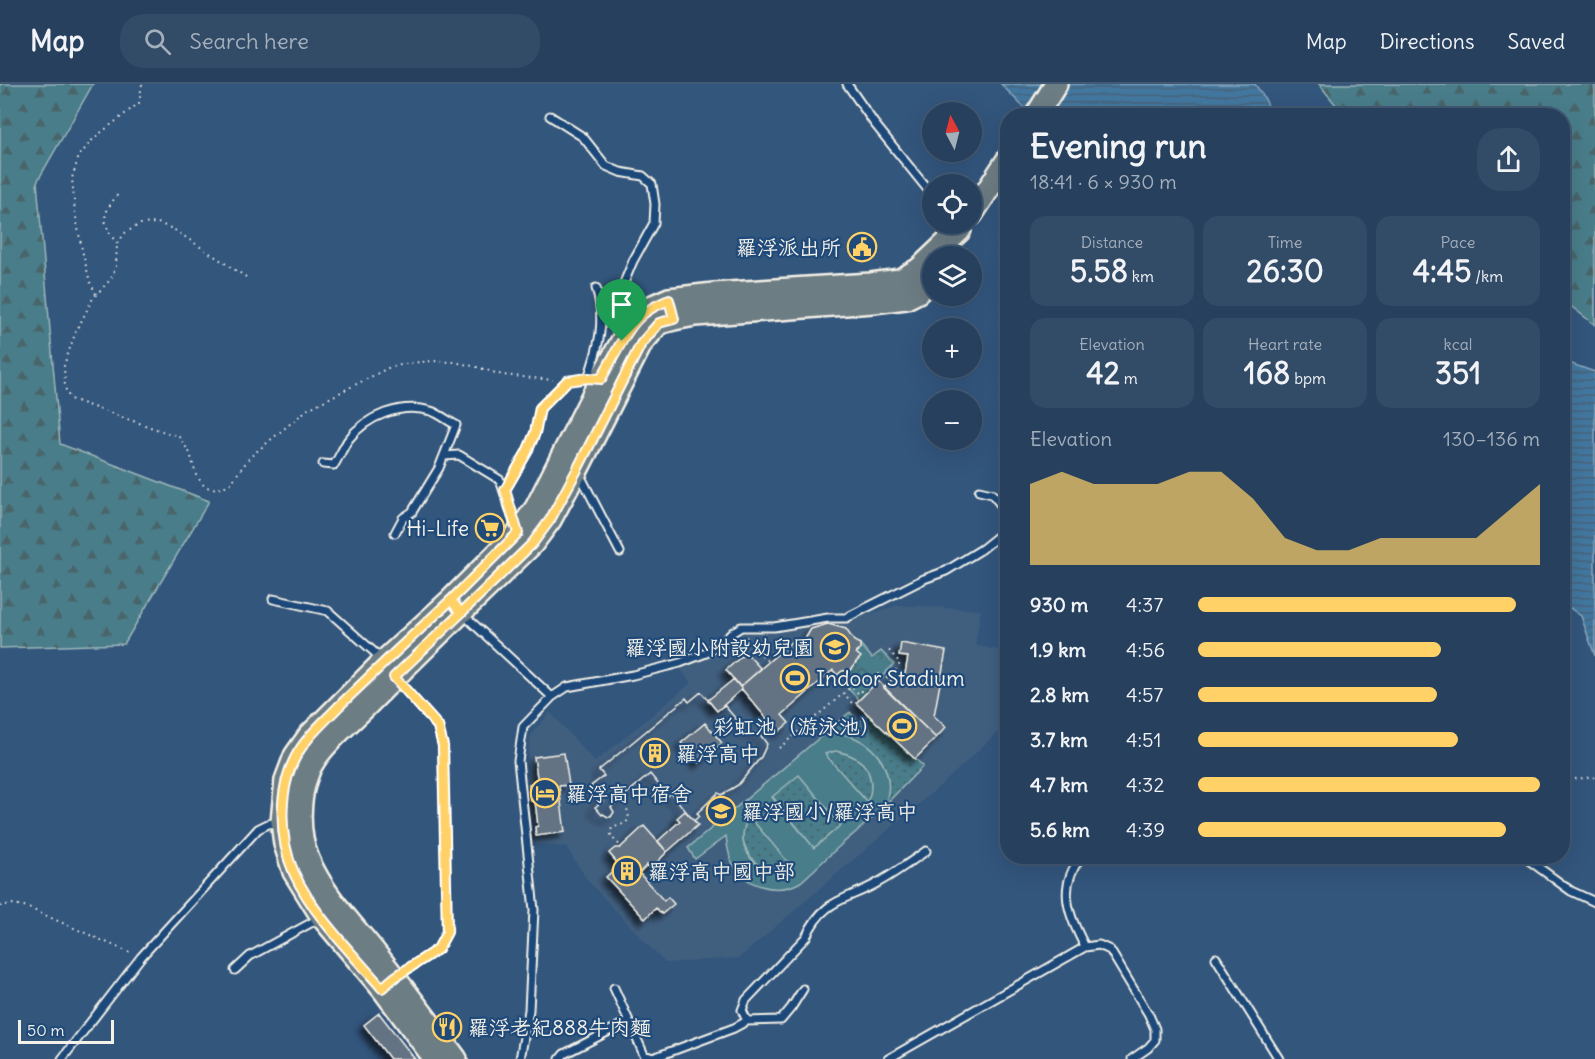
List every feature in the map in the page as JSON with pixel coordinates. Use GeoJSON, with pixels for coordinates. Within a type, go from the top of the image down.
{"type":"FeatureCollection","features":[{"type":"Feature","properties":{"kind":"main road"},"geometry":{"type":"LineString","coordinates":[[1041,108],[1056,84]]}},
{"type":"Feature","properties":{"kind":"main road"},"geometry":{"type":"LineString","coordinates":[[982,196],[1000,170]]}},
{"type":"Feature","properties":{"kind":"main road"},"geometry":{"type":"LineString","coordinates":[[831,295],[900,280],[919,269],[952,234]]}},
{"type":"Feature","properties":{"kind":"main road"},"geometry":{"type":"LineString","coordinates":[[525,539],[536,508],[601,379],[638,317],[653,306],[671,309],[714,294],[831,295],[873,302],[906,298],[922,288]]}},
{"type":"Feature","properties":{"kind":"main road"},"geometry":{"type":"LineString","coordinates":[[456,1059],[388,982],[322,917],[294,872],[285,844],[282,822],[286,780],[295,756],[309,736],[389,669],[525,539],[550,520],[641,344],[671,309]]}},
{"type":"Feature","properties":{"kind":"main road"},"geometry":{"type":"LineString","coordinates":[[389,669],[309,768],[303,787],[299,824],[308,860],[324,890],[388,982],[435,1059]]}},
{"type":"Feature","properties":{"kind":"lane"},"geometry":{"type":"LineString","coordinates":[[847,84],[874,123],[922,182]]}},
{"type":"Feature","properties":{"kind":"lane"},"geometry":{"type":"LineString","coordinates":[[550,116],[584,137],[606,166],[620,172],[642,176],[652,184],[655,204],[654,224],[633,261],[619,295],[622,341]]}},
{"type":"Feature","properties":{"kind":"lane"},"geometry":{"type":"LineString","coordinates":[[588,378],[602,328],[601,304],[596,288]]}},
{"type":"Feature","properties":{"kind":"lane"},"geometry":{"type":"LineString","coordinates":[[505,490],[527,452],[535,433],[540,408],[567,381]]}},
{"type":"Feature","properties":{"kind":"lane"},"geometry":{"type":"LineString","coordinates":[[323,464],[334,465],[347,441],[362,425],[375,417],[393,411],[415,409],[433,412],[456,426],[444,456],[412,512],[404,518],[395,533]]}},
{"type":"Feature","properties":{"kind":"lane"},"geometry":{"type":"LineString","coordinates":[[444,456],[459,455],[500,480],[525,539]]}},
{"type":"Feature","properties":{"kind":"lane"},"geometry":{"type":"LineString","coordinates":[[577,470],[620,552]]}},
{"type":"Feature","properties":{"kind":"lane"},"geometry":{"type":"LineString","coordinates":[[979,491],[992,494],[1000,504]]}},
{"type":"Feature","properties":{"kind":"lane"},"geometry":{"type":"LineString","coordinates":[[520,1059],[529,1010],[534,910],[518,761],[523,727],[552,697],[567,687],[633,675],[680,663],[706,653],[741,627],[774,627],[828,618],[846,618],[924,579],[946,571],[982,549],[1000,535]]}},
{"type":"Feature","properties":{"kind":"lane"},"geometry":{"type":"LineString","coordinates":[[273,599],[328,611],[389,669],[438,726],[443,746],[447,932],[438,949],[388,982]]}},
{"type":"Feature","properties":{"kind":"lane"},"geometry":{"type":"LineString","coordinates":[[456,606],[552,697]]}},
{"type":"Feature","properties":{"kind":"lane"},"geometry":{"type":"LineString","coordinates":[[62,1059],[141,957],[258,829],[268,824],[282,822]]}},
{"type":"Feature","properties":{"kind":"lane"},"geometry":{"type":"LineString","coordinates":[[747,1021],[742,1010],[746,1000],[806,937],[812,924],[829,906],[877,883],[926,851]]}},
{"type":"Feature","properties":{"kind":"lane"},"geometry":{"type":"LineString","coordinates":[[1076,864],[1069,879],[1066,898],[1073,923],[1085,947]]}},
{"type":"Feature","properties":{"kind":"lane"},"geometry":{"type":"LineString","coordinates":[[1534,864],[1571,891],[1595,902]]}},
{"type":"Feature","properties":{"kind":"lane"},"geometry":{"type":"LineString","coordinates":[[235,970],[250,956],[322,917],[324,890]]}},
{"type":"Feature","properties":{"kind":"lane"},"geometry":{"type":"LineString","coordinates":[[888,1059],[1085,947],[1099,945],[1110,950],[1155,1029],[1155,1040],[1132,1059]]}},
{"type":"Feature","properties":{"kind":"lane"},"geometry":{"type":"LineString","coordinates":[[1216,958],[1280,1059]]}},
{"type":"Feature","properties":{"kind":"lane"},"geometry":{"type":"LineString","coordinates":[[614,988],[644,1055],[653,1058],[747,1021],[781,1020],[803,988]]}},
{"type":"Feature","properties":{"kind":"lane"},"geometry":{"type":"LineString","coordinates":[[560,1059],[564,1054],[629,1021]]}},
{"type":"Feature","properties":{"kind":"path"},"geometry":{"type":"LineString","coordinates":[[96,294],[90,282],[82,250],[72,177],[80,156],[94,138],[139,103],[142,84]]}},
{"type":"Feature","properties":{"kind":"path"},"geometry":{"type":"LineString","coordinates":[[117,244],[109,232],[105,217],[107,208],[119,194]]}},
{"type":"Feature","properties":{"kind":"path"},"geometry":{"type":"LineString","coordinates":[[246,277],[173,230],[158,223],[140,224],[125,233],[117,244],[116,266],[111,279],[96,294],[75,334],[64,364],[65,388],[70,399],[179,437],[190,453],[196,475],[205,487],[218,489],[230,484],[250,457],[308,409],[388,368],[409,363],[454,362],[502,375],[567,381]]}},
{"type":"Feature","properties":{"kind":"path"},"geometry":{"type":"LineString","coordinates":[[755,647],[768,662]]}},
{"type":"Feature","properties":{"kind":"path"},"geometry":{"type":"LineString","coordinates":[[779,748],[851,687],[859,694],[879,674],[884,680],[897,669],[900,663],[887,648]]}},
{"type":"Feature","properties":{"kind":"path"},"geometry":{"type":"LineString","coordinates":[[845,676],[849,680]]}},
{"type":"Feature","properties":{"kind":"path"},"geometry":{"type":"LineString","coordinates":[[847,697],[852,703]]}},
{"type":"Feature","properties":{"kind":"path"},"geometry":{"type":"LineString","coordinates":[[1570,779],[1595,777]]}},
{"type":"Feature","properties":{"kind":"path"},"geometry":{"type":"LineString","coordinates":[[620,800],[627,808],[629,818],[626,823],[612,828],[610,833],[621,846]]}},
{"type":"Feature","properties":{"kind":"path"},"geometry":{"type":"LineString","coordinates":[[0,906],[14,904],[24,906],[141,957]]}},
{"type":"Feature","properties":{"kind":"shaded area"},"geometry":{"type":"Polygon","coordinates":[[[1001,84],[1255,84],[1269,108],[1024,108],[1001,84]]]}},
{"type":"Feature","properties":{"kind":"shaded area"},"geometry":{"type":"Polygon","coordinates":[[[1570,363],[1595,372],[1595,656],[1581,616],[1570,608],[1570,363]]]}},
{"type":"Feature","properties":{"kind":"shaded area","name":"羅浮國小/羅浮高中"},"geometry":{"type":"Polygon","coordinates":[[[899,605],[981,610],[975,645],[1000,650],[1000,730],[949,778],[739,958],[665,963],[588,881],[566,847],[535,844],[527,762],[531,735],[550,712],[595,762],[691,683],[681,670],[714,655],[729,646],[737,637],[752,632],[776,633],[829,622],[847,621],[899,605]]]}},
{"type":"Feature","properties":{"kind":"green space"},"geometry":{"type":"Polygon","coordinates":[[[0,84],[93,84],[37,182],[60,444],[209,501],[124,644],[0,648],[0,84]]]}},
{"type":"Feature","properties":{"kind":"green space"},"geometry":{"type":"Polygon","coordinates":[[[1319,84],[1595,84],[1595,325],[1570,305],[1570,108],[1338,108],[1319,84]]]}},
{"type":"Feature","properties":{"kind":"green space"},"geometry":{"type":"Polygon","coordinates":[[[860,644],[872,658],[881,651],[894,664],[859,700],[844,684],[854,675],[845,675],[840,680],[837,675],[842,671],[851,670],[860,657],[856,653],[860,650],[860,644]]]}},
{"type":"Feature","properties":{"kind":"green space"},"geometry":{"type":"Polygon","coordinates":[[[850,712],[859,723],[846,735],[867,745],[882,762],[888,783],[888,794],[884,806],[803,880],[790,887],[761,886],[744,877],[731,859],[726,836],[695,859],[688,848],[850,712]],[[835,751],[825,754],[867,802],[871,786],[870,776],[864,765],[848,754],[835,751]],[[799,775],[772,797],[814,848],[841,825],[799,775]],[[749,816],[743,840],[746,850],[757,864],[772,870],[791,866],[749,816]]]}},
{"type":"Feature","properties":{"kind":"green space"},"geometry":{"type":"Polygon","coordinates":[[[868,714],[923,766],[883,807],[888,793],[888,778],[882,761],[870,747],[845,736],[868,714]]]}},
{"type":"Feature","properties":{"kind":"green space"},"geometry":{"type":"Polygon","coordinates":[[[835,751],[848,754],[864,765],[870,776],[871,786],[867,802],[824,754],[835,751]]]}},
{"type":"Feature","properties":{"kind":"green space"},"geometry":{"type":"Polygon","coordinates":[[[799,774],[841,825],[814,848],[772,796],[799,774]]]}},
{"type":"Feature","properties":{"kind":"green space"},"geometry":{"type":"Polygon","coordinates":[[[748,815],[792,866],[768,870],[754,862],[743,840],[748,815]]]}},
{"type":"Feature","properties":{"kind":"building"},"geometry":{"type":"Polygon","coordinates":[[[828,624],[846,629],[854,641],[860,644],[860,650],[856,653],[861,657],[851,670],[842,671],[837,675],[833,670],[782,715],[789,723],[778,732],[740,687],[792,641],[799,641],[802,644],[811,629],[828,624]]]}},
{"type":"Feature","properties":{"kind":"building"},"geometry":{"type":"Polygon","coordinates":[[[901,643],[946,651],[934,716],[946,727],[936,738],[884,688],[894,677],[903,685],[908,657],[899,656],[901,643]]]}},
{"type":"Feature","properties":{"kind":"building"},"geometry":{"type":"Polygon","coordinates":[[[743,655],[748,655],[761,669],[740,687],[726,670],[743,655]]]}},
{"type":"Feature","properties":{"kind":"building"},"geometry":{"type":"Polygon","coordinates":[[[734,679],[742,689],[717,711],[708,700],[734,679]]]}},
{"type":"Feature","properties":{"kind":"building","name":"彩虹池（游泳池）"},"geometry":{"type":"Polygon","coordinates":[[[878,681],[936,738],[915,759],[856,703],[878,681]]]}},
{"type":"Feature","properties":{"kind":"building","name":"羅浮高中"},"geometry":{"type":"Polygon","coordinates":[[[701,692],[717,711],[724,705],[748,733],[759,733],[767,744],[761,757],[738,785],[721,795],[718,793],[697,813],[699,816],[694,821],[671,793],[668,796],[650,774],[611,807],[614,812],[611,817],[602,815],[595,807],[603,801],[591,786],[604,776],[599,770],[686,698],[689,702],[701,692]],[[705,723],[681,743],[699,763],[722,743],[705,723]]]}},
{"type":"Feature","properties":{"kind":"building","name":"羅浮高中"},"geometry":{"type":"Polygon","coordinates":[[[701,692],[717,711],[724,705],[748,733],[759,733],[767,744],[761,757],[738,785],[721,795],[718,793],[697,813],[699,816],[694,821],[671,793],[668,796],[650,774],[611,807],[614,812],[611,817],[602,815],[595,807],[603,801],[591,786],[604,776],[599,770],[686,698],[689,702],[701,692]]]}},
{"type":"Feature","properties":{"kind":"building","name":"羅浮高中宿舍"},"geometry":{"type":"Polygon","coordinates":[[[564,753],[569,785],[559,786],[565,832],[536,836],[535,827],[538,826],[535,801],[531,801],[529,784],[538,783],[534,757],[564,753]]]}},
{"type":"Feature","properties":{"kind":"building"},"geometry":{"type":"Polygon","coordinates":[[[685,811],[698,825],[667,852],[658,841],[680,821],[677,818],[685,811]]]}},
{"type":"Feature","properties":{"kind":"building","name":"羅浮高中國中部"},"geometry":{"type":"Polygon","coordinates":[[[644,826],[667,852],[650,869],[647,865],[639,873],[664,901],[668,897],[674,904],[662,914],[656,908],[645,919],[606,877],[619,865],[609,853],[615,848],[620,848],[644,826]]]}},
{"type":"Feature","properties":{"kind":"building"},"geometry":{"type":"Polygon","coordinates":[[[379,1013],[415,1059],[390,1059],[364,1025],[379,1013]]]}},
{"type":"Feature","properties":{"kind":"place","name":"羅浮派出所"},"geometry":{"type":"Point","coordinates":[862,247]}},
{"type":"Feature","properties":{"kind":"place","name":"Hi-Life"},"geometry":{"type":"Point","coordinates":[490,528]}},
{"type":"Feature","properties":{"kind":"place","name":"羅浮國小附設幼兒園"},"geometry":{"type":"Point","coordinates":[835,647]}},
{"type":"Feature","properties":{"kind":"place","name":"Indoor Stadium"},"geometry":{"type":"Point","coordinates":[795,678]}},
{"type":"Feature","properties":{"kind":"place","name":"彩虹池（游泳池）"},"geometry":{"type":"Point","coordinates":[902,726]}},
{"type":"Feature","properties":{"kind":"place","name":"羅浮高中"},"geometry":{"type":"Point","coordinates":[655,753]}},
{"type":"Feature","properties":{"kind":"place","name":"羅浮高中宿舍"},"geometry":{"type":"Point","coordinates":[545,793]}},
{"type":"Feature","properties":{"kind":"place","name":"羅浮國小/羅浮高中"},"geometry":{"type":"Point","coordinates":[721,811]}},
{"type":"Feature","properties":{"kind":"place","name":"羅浮高中國中部"},"geometry":{"type":"Point","coordinates":[627,871]}},
{"type":"Feature","properties":{"kind":"place","name":"羅浮老紀888牛肉麵"},"geometry":{"type":"Point","coordinates":[447,1027]}},
{"type":"Feature","properties":{"kind":"route"},"geometry":{"type":"LineString","coordinates":[[622,341],[601,379],[567,381],[540,408],[535,433],[527,452],[505,490],[518,533],[451,600],[461,613],[394,677],[438,726],[443,746],[447,932],[438,949],[382,988],[322,917],[294,872],[285,844],[282,822],[286,780],[295,756],[309,736],[384,661],[451,600],[461,613],[532,544],[550,520],[641,344],[659,323],[674,319],[669,300],[653,306],[638,317],[622,341]]}}]}
